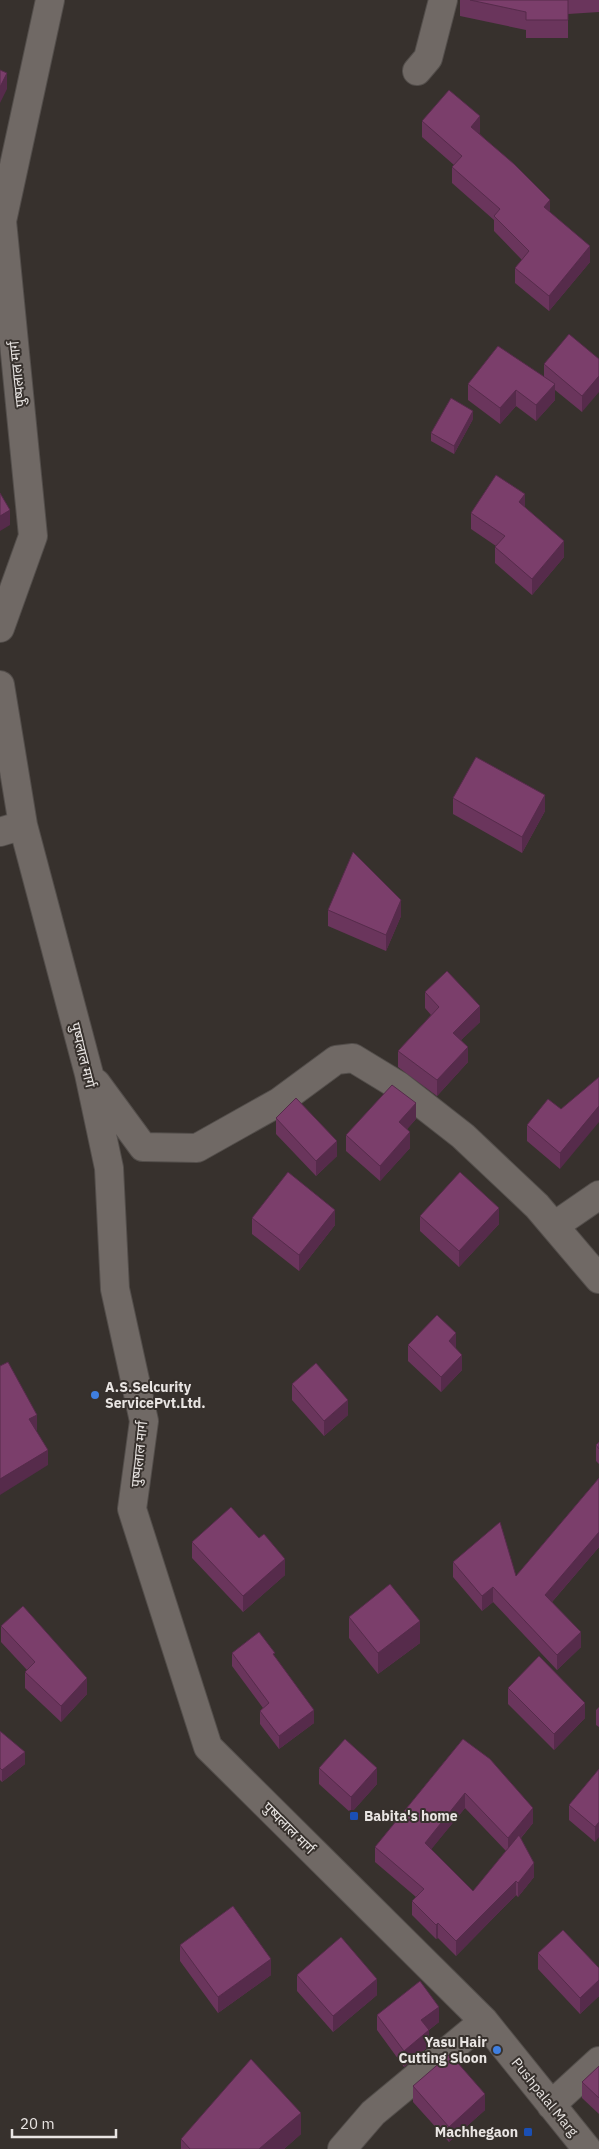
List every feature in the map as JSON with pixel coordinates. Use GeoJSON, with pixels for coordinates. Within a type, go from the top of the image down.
{"type":"FeatureCollection","features":[{"type":"Feature","properties":{"kind":"street","name":"पुष्पलाल मार्ग"},"geometry":{"type":"LineString","coordinates":[[0,628],[33,536],[2,221],[50,0]]}},
{"type":"Feature","properties":{"kind":"street"},"geometry":{"type":"LineString","coordinates":[[417,71],[428,58],[443,0]]}},
{"type":"Feature","properties":{"kind":"street","name":"पुष्पलाल मार्ग"},"geometry":{"type":"LineString","coordinates":[[0,686],[12,828],[89,1074],[109,1168],[115,1289],[144,1421],[132,1509],[208,1747],[484,2021]]}},
{"type":"Feature","properties":{"kind":"street"},"geometry":{"type":"LineString","coordinates":[[89,1074],[143,1147],[197,1148],[279,1102],[336,1060],[353,1058],[399,1086],[463,1136],[537,1206],[599,1279]]}},
{"type":"Feature","properties":{"kind":"street"},"geometry":{"type":"LineString","coordinates":[[554,1226],[599,1195]]}},
{"type":"Feature","properties":{"kind":"street"},"geometry":{"type":"LineString","coordinates":[[342,2149],[373,2113],[484,2021]]}},
{"type":"Feature","properties":{"kind":"street","name":"Pushpalal Marg"},"geometry":{"type":"LineString","coordinates":[[484,2021],[587,2149]]}},
{"type":"Feature","properties":{"kind":"street"},"geometry":{"type":"LineString","coordinates":[[552,2105],[599,2061]]}},
{"type":"Feature","properties":{"kind":"building"},"geometry":{"type":"Polygon","coordinates":[[[470,0],[568,0],[568,20],[526,20],[526,12],[470,0]]]}},
{"type":"Feature","properties":{"kind":"building"},"geometry":{"type":"Polygon","coordinates":[[[0,70],[7,73],[0,87],[0,70]]]}},
{"type":"Feature","properties":{"kind":"building"},"geometry":{"type":"Polygon","coordinates":[[[449,90],[480,116],[471,127],[514,164],[550,200],[544,207],[590,246],[549,296],[515,268],[529,251],[494,216],[500,209],[452,167],[462,156],[422,121],[449,90]]]}},
{"type":"Feature","properties":{"kind":"building"},"geometry":{"type":"Polygon","coordinates":[[[569,334],[599,359],[599,376],[582,396],[544,364],[569,334]]]}},
{"type":"Feature","properties":{"kind":"building"},"geometry":{"type":"Polygon","coordinates":[[[498,346],[555,384],[536,405],[516,390],[500,408],[468,384],[498,346]]]}},
{"type":"Feature","properties":{"kind":"building"},"geometry":{"type":"Polygon","coordinates":[[[451,398],[473,411],[454,446],[431,433],[451,398]]]}},
{"type":"Feature","properties":{"kind":"building"},"geometry":{"type":"Polygon","coordinates":[[[496,475],[525,494],[519,502],[564,541],[532,579],[495,547],[505,536],[471,513],[496,475]]]}},
{"type":"Feature","properties":{"kind":"building"},"geometry":{"type":"Polygon","coordinates":[[[0,493],[10,510],[0,516],[0,493]]]}},
{"type":"Feature","properties":{"kind":"building"},"geometry":{"type":"Polygon","coordinates":[[[476,757],[545,795],[522,837],[453,798],[476,757]]]}},
{"type":"Feature","properties":{"kind":"building"},"geometry":{"type":"Polygon","coordinates":[[[353,852],[401,900],[386,935],[328,910],[353,852]]]}},
{"type":"Feature","properties":{"kind":"building"},"geometry":{"type":"Polygon","coordinates":[[[447,971],[480,1006],[453,1033],[468,1047],[437,1080],[398,1051],[439,1007],[425,992],[447,971]]]}},
{"type":"Feature","properties":{"kind":"building"},"geometry":{"type":"Polygon","coordinates":[[[599,1077],[599,1106],[560,1153],[527,1125],[548,1099],[561,1109],[599,1077]]]}},
{"type":"Feature","properties":{"kind":"building"},"geometry":{"type":"Polygon","coordinates":[[[392,1085],[416,1103],[399,1122],[410,1132],[380,1166],[346,1135],[392,1085]]]}},
{"type":"Feature","properties":{"kind":"building"},"geometry":{"type":"Polygon","coordinates":[[[296,1098],[337,1141],[316,1161],[276,1118],[296,1098]]]}},
{"type":"Feature","properties":{"kind":"building"},"geometry":{"type":"Polygon","coordinates":[[[288,1172],[335,1210],[299,1255],[252,1218],[288,1172]]]}},
{"type":"Feature","properties":{"kind":"building"},"geometry":{"type":"Polygon","coordinates":[[[460,1172],[499,1208],[459,1251],[420,1216],[460,1172]]]}},
{"type":"Feature","properties":{"kind":"building"},"geometry":{"type":"Polygon","coordinates":[[[437,1315],[456,1333],[449,1341],[462,1355],[441,1377],[408,1345],[437,1315]]]}},
{"type":"Feature","properties":{"kind":"building"},"geometry":{"type":"Polygon","coordinates":[[[8,1362],[37,1415],[29,1419],[48,1450],[0,1479],[0,1366],[8,1362]]]}},
{"type":"Feature","properties":{"kind":"building"},"geometry":{"type":"Polygon","coordinates":[[[316,1363],[348,1400],[324,1421],[292,1384],[316,1363]]]}},
{"type":"Feature","properties":{"kind":"building"},"geometry":{"type":"Polygon","coordinates":[[[599,1478],[599,1532],[545,1595],[581,1632],[557,1655],[493,1587],[482,1596],[453,1562],[500,1522],[516,1576],[599,1478]]]}},
{"type":"Feature","properties":{"kind":"building"},"geometry":{"type":"Polygon","coordinates":[[[231,1507],[259,1538],[264,1534],[285,1559],[243,1596],[192,1542],[231,1507]]]}},
{"type":"Feature","properties":{"kind":"building"},"geometry":{"type":"Polygon","coordinates":[[[390,1584],[420,1621],[378,1653],[349,1617],[390,1584]]]}},
{"type":"Feature","properties":{"kind":"building"},"geometry":{"type":"Polygon","coordinates":[[[23,1606],[87,1678],[61,1706],[25,1672],[35,1662],[1,1626],[23,1606]]]}},
{"type":"Feature","properties":{"kind":"building"},"geometry":{"type":"Polygon","coordinates":[[[259,1632],[314,1710],[279,1736],[260,1711],[269,1703],[232,1653],[259,1632]]]}},
{"type":"Feature","properties":{"kind":"building"},"geometry":{"type":"Polygon","coordinates":[[[539,1656],[585,1703],[554,1734],[508,1688],[539,1656]]]}},
{"type":"Feature","properties":{"kind":"building"},"geometry":{"type":"Polygon","coordinates":[[[0,1731],[25,1752],[2,1770],[0,1768],[0,1731]]]}},
{"type":"Feature","properties":{"kind":"building"},"geometry":{"type":"Polygon","coordinates":[[[345,1739],[377,1768],[351,1797],[319,1768],[345,1739]]]}},
{"type":"Feature","properties":{"kind":"building"},"geometry":{"type":"Polygon","coordinates":[[[463,1739],[490,1759],[533,1808],[508,1838],[465,1793],[425,1843],[473,1891],[519,1835],[534,1863],[518,1883],[516,1881],[456,1941],[438,1923],[436,1925],[412,1901],[424,1889],[375,1847],[463,1739]]]}},
{"type":"Feature","properties":{"kind":"building"},"geometry":{"type":"Polygon","coordinates":[[[599,1769],[599,1822],[595,1827],[569,1805],[599,1769]]]}},
{"type":"Feature","properties":{"kind":"building"},"geometry":{"type":"Polygon","coordinates":[[[233,1906],[271,1959],[218,1997],[180,1945],[233,1906]]]}},
{"type":"Feature","properties":{"kind":"building"},"geometry":{"type":"Polygon","coordinates":[[[563,1930],[599,1968],[599,1980],[580,1998],[538,1953],[563,1930]]]}},
{"type":"Feature","properties":{"kind":"building"},"geometry":{"type":"Polygon","coordinates":[[[341,1937],[377,1979],[333,2016],[297,1975],[341,1937]]]}},
{"type":"Feature","properties":{"kind":"building"},"geometry":{"type":"Polygon","coordinates":[[[420,1981],[439,2007],[421,2020],[429,2030],[404,2051],[377,2015],[420,1981]]]}},
{"type":"Feature","properties":{"kind":"building"},"geometry":{"type":"Polygon","coordinates":[[[450,2054],[485,2094],[449,2127],[413,2086],[450,2054]]]}},
{"type":"Feature","properties":{"kind":"building"},"geometry":{"type":"Polygon","coordinates":[[[251,2059],[301,2113],[259,2149],[190,2149],[181,2139],[251,2059]]]}},
{"type":"Feature","properties":{"kind":"building"},"geometry":{"type":"Polygon","coordinates":[[[599,2066],[599,2098],[582,2082],[599,2066]]]}},
{"type":"Feature","properties":{"kind":"place","name":"A.S.Selcurity ServicePvt.Ltd."},"geometry":{"type":"Point","coordinates":[95,1395]}},
{"type":"Feature","properties":{"kind":"place","name":"Babita's home"},"geometry":{"type":"Point","coordinates":[354,1816]}},
{"type":"Feature","properties":{"kind":"place","name":"Yasu Hair Cutting Sloon"},"geometry":{"type":"Point","coordinates":[497,2050]}},
{"type":"Feature","properties":{"kind":"place","name":"Machhegaon"},"geometry":{"type":"Point","coordinates":[528,2132]}}]}
